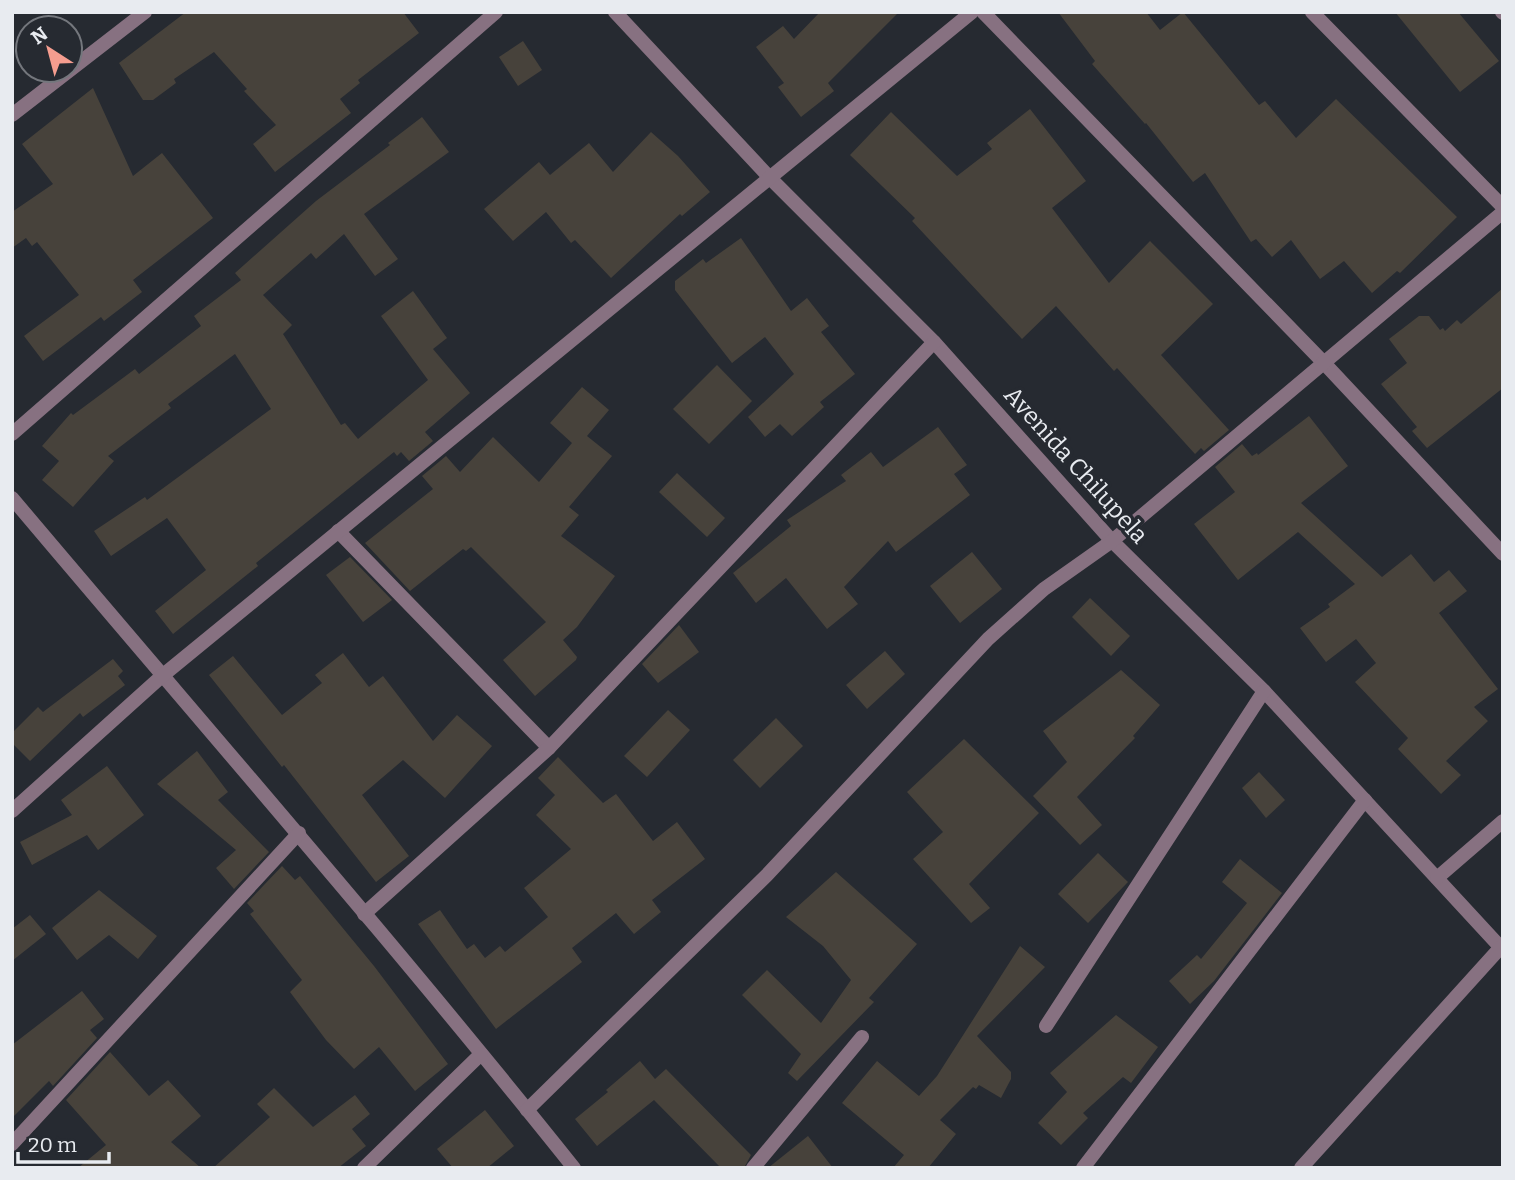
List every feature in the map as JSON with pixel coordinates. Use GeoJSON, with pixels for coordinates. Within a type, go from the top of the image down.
{"type":"FeatureCollection","features":[{"type":"Feature","properties":{"kind":"street"},"geometry":{"type":"LineString","coordinates":[[12,114],[145,12]]}},
{"type":"Feature","properties":{"kind":"street"},"geometry":{"type":"LineString","coordinates":[[12,434],[496,12]]}},
{"type":"Feature","properties":{"kind":"street","name":"Avenida Chilupela"},"geometry":{"type":"LineString","coordinates":[[615,12],[770,178],[934,342],[1112,541],[1264,691],[1502,948]]}},
{"type":"Feature","properties":{"kind":"street"},"geometry":{"type":"LineString","coordinates":[[12,811],[162,676],[972,12]]}},
{"type":"Feature","properties":{"kind":"street"},"geometry":{"type":"LineString","coordinates":[[983,12],[1325,363],[1503,554]]}},
{"type":"Feature","properties":{"kind":"street"},"geometry":{"type":"LineString","coordinates":[[1312,12],[1503,207]]}},
{"type":"Feature","properties":{"kind":"street"},"geometry":{"type":"LineString","coordinates":[[527,1110],[767,875],[988,639],[1044,589],[1112,541],[1503,212]]}},
{"type":"Feature","properties":{"kind":"street"},"geometry":{"type":"LineString","coordinates":[[364,914],[549,748],[934,342]]}},
{"type":"Feature","properties":{"kind":"street"},"geometry":{"type":"LineString","coordinates":[[15,507],[299,833],[573,1168]]}},
{"type":"Feature","properties":{"kind":"street"},"geometry":{"type":"LineString","coordinates":[[338,531],[549,748]]}},
{"type":"Feature","properties":{"kind":"street"},"geometry":{"type":"LineString","coordinates":[[1046,1026],[1264,691]]}},
{"type":"Feature","properties":{"kind":"street"},"geometry":{"type":"LineString","coordinates":[[1083,1168],[1365,800]]}},
{"type":"Feature","properties":{"kind":"street"},"geometry":{"type":"LineString","coordinates":[[1437,878],[1503,821]]}},
{"type":"Feature","properties":{"kind":"street"},"geometry":{"type":"LineString","coordinates":[[12,1144],[299,833]]}},
{"type":"Feature","properties":{"kind":"street"},"geometry":{"type":"LineString","coordinates":[[1301,1168],[1502,948]]}},
{"type":"Feature","properties":{"kind":"street"},"geometry":{"type":"LineString","coordinates":[[753,1168],[862,1037]]}},
{"type":"Feature","properties":{"kind":"street"},"geometry":{"type":"LineString","coordinates":[[364,1168],[481,1054]]}},
{"type":"Feature","properties":{"kind":"building"},"geometry":{"type":"Polygon","coordinates":[[[186,12],[403,12],[419,33],[358,80],[360,83],[340,99],[351,113],[275,172],[253,144],[276,125],[244,91],[247,89],[214,52],[174,79],[176,83],[153,100],[143,100],[119,63],[186,12]]]}},
{"type":"Feature","properties":{"kind":"building"},"geometry":{"type":"Polygon","coordinates":[[[820,12],[899,12],[828,83],[834,91],[801,117],[778,87],[784,83],[756,47],[783,26],[794,39],[820,12]]]}},
{"type":"Feature","properties":{"kind":"building"},"geometry":{"type":"Polygon","coordinates":[[[1058,12],[1146,12],[1160,30],[1183,12],[1259,105],[1265,101],[1296,138],[1336,99],[1457,217],[1400,273],[1397,271],[1372,293],[1344,261],[1320,279],[1291,240],[1272,257],[1256,239],[1251,242],[1205,173],[1193,182],[1146,123],[1092,64],[1095,61],[1058,12]]]}},
{"type":"Feature","properties":{"kind":"building"},"geometry":{"type":"Polygon","coordinates":[[[1395,12],[1458,12],[1499,61],[1460,92],[1395,12]]]}},
{"type":"Feature","properties":{"kind":"building"},"geometry":{"type":"Polygon","coordinates":[[[523,41],[542,70],[518,86],[499,57],[523,41]]]}},
{"type":"Feature","properties":{"kind":"building"},"geometry":{"type":"Polygon","coordinates":[[[93,88],[133,176],[162,153],[213,218],[133,280],[142,292],[104,321],[101,317],[43,361],[24,336],[79,295],[37,242],[32,246],[26,238],[12,248],[12,212],[53,184],[22,144],[93,88]]]}},
{"type":"Feature","properties":{"kind":"building"},"geometry":{"type":"Polygon","coordinates":[[[1030,109],[1086,181],[1052,208],[1109,283],[1150,241],[1213,304],[1161,355],[1229,430],[1204,451],[1201,448],[1195,454],[1117,368],[1114,371],[1056,306],[1022,339],[912,221],[915,218],[850,155],[891,112],[957,176],[992,149],[987,143],[1030,109]]]}},
{"type":"Feature","properties":{"kind":"building"},"geometry":{"type":"Polygon","coordinates":[[[422,117],[449,152],[364,214],[398,259],[375,276],[344,234],[316,259],[311,253],[263,295],[292,325],[283,334],[341,425],[345,423],[358,439],[428,380],[381,316],[413,291],[447,338],[433,349],[470,393],[425,432],[433,441],[409,461],[401,452],[397,456],[394,452],[173,634],[155,611],[206,570],[167,518],[111,556],[94,531],[145,497],[147,500],[271,409],[235,354],[168,404],[171,408],[108,456],[114,461],[73,507],[42,480],[59,461],[42,446],[71,413],[73,415],[135,369],[139,374],[201,326],[194,316],[241,280],[235,273],[316,201],[422,117]]]}},
{"type":"Feature","properties":{"kind":"building"},"geometry":{"type":"Polygon","coordinates":[[[651,132],[678,156],[710,192],[682,216],[680,214],[611,278],[575,240],[571,243],[546,212],[513,241],[484,209],[539,162],[550,175],[589,143],[613,172],[651,132]]]}},
{"type":"Feature","properties":{"kind":"building"},"geometry":{"type":"Polygon","coordinates":[[[741,238],[791,311],[807,298],[829,326],[821,332],[855,374],[820,402],[824,407],[792,436],[780,424],[765,437],[748,417],[794,374],[765,337],[732,363],[675,290],[675,281],[703,259],[706,263],[741,238]]]}},
{"type":"Feature","properties":{"kind":"building"},"geometry":{"type":"Polygon","coordinates":[[[1503,288],[1503,388],[1427,448],[1412,431],[1417,427],[1381,384],[1407,363],[1389,339],[1419,316],[1429,316],[1440,330],[1443,328],[1445,331],[1457,320],[1461,324],[1503,288]]]}},
{"type":"Feature","properties":{"kind":"building"},"geometry":{"type":"Polygon","coordinates":[[[717,365],[752,401],[709,444],[673,409],[717,365]]]}},
{"type":"Feature","properties":{"kind":"building"},"geometry":{"type":"Polygon","coordinates":[[[582,387],[609,410],[587,436],[612,456],[569,507],[579,515],[561,536],[615,576],[577,627],[563,640],[577,657],[576,660],[535,696],[503,660],[546,622],[471,547],[466,551],[463,549],[410,591],[365,543],[433,489],[422,476],[446,456],[460,472],[493,437],[539,482],[572,443],[550,423],[582,387]]]}},
{"type":"Feature","properties":{"kind":"building"},"geometry":{"type":"Polygon","coordinates":[[[1309,416],[1348,466],[1301,503],[1382,577],[1411,554],[1434,582],[1449,570],[1467,591],[1439,613],[1498,689],[1474,707],[1488,721],[1446,761],[1461,775],[1441,794],[1398,749],[1408,738],[1355,682],[1376,663],[1356,639],[1326,662],[1300,628],[1330,607],[1328,604],[1355,584],[1298,532],[1238,580],[1194,524],[1235,492],[1215,467],[1242,444],[1252,456],[1257,453],[1258,455],[1309,416]]]}},
{"type":"Feature","properties":{"kind":"building"},"geometry":{"type":"Polygon","coordinates":[[[938,427],[967,465],[954,474],[970,495],[896,552],[888,541],[844,587],[858,604],[827,629],[786,578],[756,603],[733,573],[791,526],[787,520],[846,481],[841,475],[871,452],[883,467],[938,427]]]}},
{"type":"Feature","properties":{"kind":"building"},"geometry":{"type":"Polygon","coordinates":[[[677,473],[725,518],[707,537],[659,492],[677,473]]]}},
{"type":"Feature","properties":{"kind":"building"},"geometry":{"type":"Polygon","coordinates":[[[972,552],[1002,589],[960,623],[930,586],[972,552]]]}},
{"type":"Feature","properties":{"kind":"building"},"geometry":{"type":"Polygon","coordinates":[[[350,557],[392,600],[363,622],[326,575],[350,557]]]}},
{"type":"Feature","properties":{"kind":"building"},"geometry":{"type":"Polygon","coordinates":[[[1090,598],[1130,636],[1111,656],[1072,617],[1090,598]]]}},
{"type":"Feature","properties":{"kind":"building"},"geometry":{"type":"Polygon","coordinates":[[[679,625],[699,652],[658,683],[642,664],[679,625]]]}},
{"type":"Feature","properties":{"kind":"building"},"geometry":{"type":"Polygon","coordinates":[[[885,651],[905,674],[867,709],[846,685],[885,651]]]}},
{"type":"Feature","properties":{"kind":"building"},"geometry":{"type":"Polygon","coordinates":[[[343,653],[369,687],[383,676],[433,741],[457,715],[492,746],[445,798],[403,760],[362,795],[409,856],[376,882],[209,675],[233,656],[282,715],[322,683],[315,675],[343,653]]]}},
{"type":"Feature","properties":{"kind":"building"},"geometry":{"type":"Polygon","coordinates":[[[113,659],[123,671],[118,676],[125,685],[83,717],[80,713],[30,761],[12,743],[12,733],[38,707],[43,712],[113,659]]]}},
{"type":"Feature","properties":{"kind":"building"},"geometry":{"type":"Polygon","coordinates":[[[1121,670],[1160,705],[1133,736],[1135,738],[1077,797],[1102,825],[1080,845],[1033,796],[1067,762],[1043,731],[1121,670]]]}},
{"type":"Feature","properties":{"kind":"building"},"geometry":{"type":"Polygon","coordinates":[[[668,710],[690,730],[647,777],[624,756],[668,710]]]}},
{"type":"Feature","properties":{"kind":"building"},"geometry":{"type":"Polygon","coordinates":[[[776,718],[803,746],[760,788],[733,760],[776,718]]]}},
{"type":"Feature","properties":{"kind":"building"},"geometry":{"type":"Polygon","coordinates":[[[964,739],[1039,813],[969,884],[990,908],[971,923],[913,859],[943,832],[907,792],[964,739]]]}},
{"type":"Feature","properties":{"kind":"building"},"geometry":{"type":"Polygon","coordinates":[[[197,751],[228,792],[218,800],[269,852],[234,889],[216,868],[236,850],[157,784],[197,751]]]}},
{"type":"Feature","properties":{"kind":"building"},"geometry":{"type":"Polygon","coordinates":[[[558,757],[603,803],[616,794],[653,841],[677,822],[705,859],[652,900],[661,912],[634,934],[616,913],[572,948],[582,962],[496,1029],[418,924],[440,910],[467,949],[474,944],[485,958],[500,946],[505,952],[548,917],[524,888],[571,849],[536,815],[555,795],[538,778],[558,757]]]}},
{"type":"Feature","properties":{"kind":"building"},"geometry":{"type":"Polygon","coordinates":[[[107,766],[144,815],[98,850],[87,835],[32,865],[20,842],[72,815],[61,800],[107,766]]]}},
{"type":"Feature","properties":{"kind":"building"},"geometry":{"type":"Polygon","coordinates":[[[1259,772],[1285,800],[1266,818],[1242,788],[1259,772]]]}},
{"type":"Feature","properties":{"kind":"building"},"geometry":{"type":"Polygon","coordinates":[[[1098,853],[1128,882],[1088,923],[1058,894],[1098,853]]]}},
{"type":"Feature","properties":{"kind":"building"},"geometry":{"type":"Polygon","coordinates":[[[1240,859],[1282,893],[1214,981],[1190,1004],[1169,981],[1197,955],[1201,959],[1247,903],[1222,882],[1240,859]]]}},
{"type":"Feature","properties":{"kind":"building"},"geometry":{"type":"Polygon","coordinates":[[[282,866],[295,880],[300,876],[374,966],[448,1064],[415,1091],[379,1047],[354,1069],[326,1040],[290,992],[302,980],[250,914],[254,911],[247,903],[282,866]]]}},
{"type":"Feature","properties":{"kind":"building"},"geometry":{"type":"Polygon","coordinates":[[[836,872],[917,944],[869,998],[874,1002],[797,1081],[788,1073],[801,1054],[742,995],[767,970],[821,1023],[851,980],[823,946],[786,917],[836,872]]]}},
{"type":"Feature","properties":{"kind":"building"},"geometry":{"type":"Polygon","coordinates":[[[99,890],[157,936],[138,959],[109,935],[77,960],[52,928],[99,890]]]}},
{"type":"Feature","properties":{"kind":"building"},"geometry":{"type":"Polygon","coordinates":[[[30,915],[46,934],[12,961],[12,929],[30,915]]]}},
{"type":"Feature","properties":{"kind":"building"},"geometry":{"type":"Polygon","coordinates":[[[1020,946],[1045,967],[977,1036],[1011,1072],[1011,1079],[1001,1098],[979,1085],[976,1089],[973,1087],[940,1120],[956,1134],[928,1168],[893,1168],[904,1155],[842,1103],[877,1061],[919,1096],[937,1076],[1020,946]]]}},
{"type":"Feature","properties":{"kind":"building"},"geometry":{"type":"Polygon","coordinates":[[[82,991],[104,1019],[90,1030],[97,1038],[53,1086],[49,1081],[12,1118],[12,1045],[82,991]]]}},
{"type":"Feature","properties":{"kind":"building"},"geometry":{"type":"Polygon","coordinates":[[[1116,1015],[1158,1047],[1131,1083],[1123,1077],[1083,1113],[1088,1118],[1061,1145],[1038,1123],[1067,1092],[1050,1073],[1116,1015]]]}},
{"type":"Feature","properties":{"kind":"building"},"geometry":{"type":"Polygon","coordinates":[[[110,1052],[149,1096],[168,1080],[201,1116],[171,1142],[201,1168],[78,1168],[106,1145],[66,1100],[110,1052]]]}},
{"type":"Feature","properties":{"kind":"building"},"geometry":{"type":"Polygon","coordinates":[[[640,1061],[655,1079],[666,1069],[751,1155],[744,1168],[721,1168],[654,1100],[597,1146],[575,1119],[640,1061]]]}},
{"type":"Feature","properties":{"kind":"building"},"geometry":{"type":"Polygon","coordinates":[[[274,1088],[313,1127],[355,1095],[370,1114],[352,1129],[366,1146],[338,1168],[213,1168],[270,1117],[257,1104],[274,1088]]]}},
{"type":"Feature","properties":{"kind":"building"},"geometry":{"type":"Polygon","coordinates":[[[485,1110],[514,1146],[487,1168],[453,1168],[437,1149],[485,1110]]]}},
{"type":"Feature","properties":{"kind":"building"},"geometry":{"type":"Polygon","coordinates":[[[808,1136],[833,1168],[768,1168],[808,1136]]]}}]}
